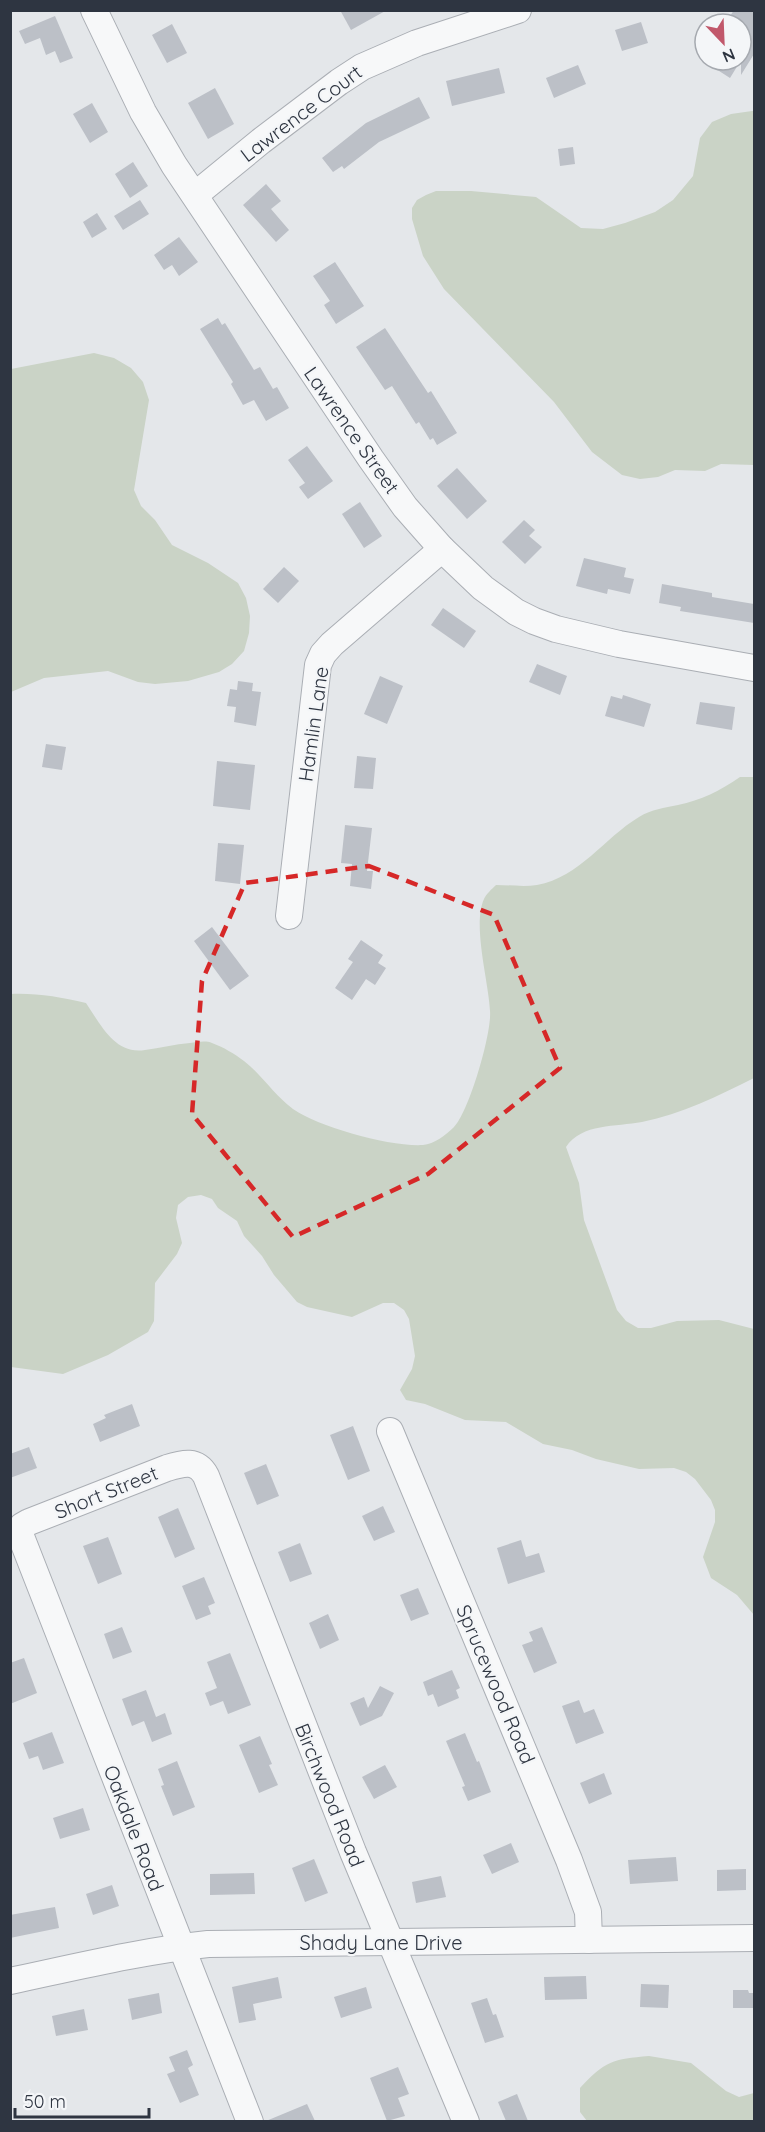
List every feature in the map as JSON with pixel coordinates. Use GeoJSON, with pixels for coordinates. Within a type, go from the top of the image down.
{"type":"FeatureCollection","features":[{"type":"Feature","properties":{"kind":"street","name":"Lawrence Street"},"geometry":{"type":"LineString","coordinates":[[94,10],[147,120],[195,195],[388,483],[417,522],[442,549],[490,594],[534,621],[619,644],[754,668]]}},
{"type":"Feature","properties":{"kind":"street","name":"Lawrence Court"},"geometry":{"type":"LineString","coordinates":[[195,195],[339,82],[362,68],[417,43],[518,10]]}},
{"type":"Feature","properties":{"kind":"street","name":"Hamlin Lane"},"geometry":{"type":"LineString","coordinates":[[289,916],[318,664],[332,644],[442,549]]}},
{"type":"Feature","properties":{"kind":"street","name":"Sprucewood Road"},"geometry":{"type":"LineString","coordinates":[[390,1431],[569,1860],[588,1912],[589,1940]]}},
{"type":"Feature","properties":{"kind":"street","name":"Short Street"},"geometry":{"type":"LineString","coordinates":[[20,1534],[22,1526],[29,1522],[167,1468],[188,1463],[199,1466]]}},
{"type":"Feature","properties":{"kind":"street","name":"Birchwood Road"},"geometry":{"type":"LineString","coordinates":[[199,1466],[206,1476],[353,1852],[466,2121]]}},
{"type":"Feature","properties":{"kind":"street","name":"Oakdale Road"},"geometry":{"type":"LineString","coordinates":[[20,1534],[250,2121]]}},
{"type":"Feature","properties":{"kind":"street","name":"Shady Lane Drive"},"geometry":{"type":"LineString","coordinates":[[10,1981],[180,1947],[208,1944],[754,1938]]}},
{"type":"Feature","properties":{"kind":"highlighted area"},"geometry":{"type":"Polygon","coordinates":[[[369,866],[494,915],[560,1068],[428,1174],[293,1237],[192,1114],[202,981],[245,883],[369,866]]]}},
{"type":"Feature","properties":{"kind":"shaded area"},"geometry":{"type":"Polygon","coordinates":[[[754,111],[754,465],[721,464],[705,471],[675,470],[658,477],[640,479],[622,475],[592,452],[554,402],[444,289],[423,256],[412,219],[412,208],[417,200],[436,191],[471,191],[536,197],[581,228],[603,229],[625,223],[655,212],[673,200],[693,176],[700,138],[712,122],[731,114],[754,111]]]}},
{"type":"Feature","properties":{"kind":"shaded area"},"geometry":{"type":"Polygon","coordinates":[[[94,353],[114,358],[131,368],[143,382],[149,400],[134,490],[141,506],[155,520],[172,545],[208,563],[238,583],[246,598],[250,616],[249,633],[244,651],[232,664],[219,672],[188,681],[155,684],[138,682],[108,671],[44,678],[11,692],[11,369],[94,353]]]}},
{"type":"Feature","properties":{"kind":"shaded area"},"geometry":{"type":"Polygon","coordinates":[[[740,777],[754,777],[754,1078],[713,1098],[671,1114],[642,1122],[590,1130],[573,1139],[566,1147],[579,1183],[584,1220],[617,1310],[626,1321],[638,1328],[651,1328],[677,1321],[719,1320],[754,1329],[754,1615],[737,1595],[711,1578],[703,1557],[715,1522],[715,1510],[711,1500],[695,1479],[686,1472],[674,1468],[639,1469],[596,1459],[572,1450],[543,1444],[506,1422],[465,1420],[425,1404],[406,1400],[400,1390],[412,1369],[415,1356],[409,1319],[404,1310],[394,1303],[383,1303],[352,1317],[307,1307],[297,1302],[244,1236],[237,1221],[218,1208],[212,1199],[201,1195],[188,1197],[178,1205],[176,1218],[182,1243],[177,1254],[155,1283],[154,1321],[148,1332],[108,1355],[63,1374],[11,1367],[11,994],[48,996],[86,1003],[103,1029],[125,1048],[145,1050],[179,1044],[210,1042],[244,1061],[286,1103],[305,1116],[337,1129],[374,1139],[409,1145],[427,1144],[447,1133],[460,1119],[473,1090],[483,1053],[490,1022],[490,1011],[480,924],[481,910],[488,893],[496,885],[532,886],[552,881],[579,866],[626,826],[644,814],[702,798],[740,777]]]}},
{"type":"Feature","properties":{"kind":"shaded area"},"geometry":{"type":"Polygon","coordinates":[[[649,2056],[691,2063],[726,2091],[739,2097],[754,2093],[754,2121],[587,2121],[580,2112],[580,2088],[596,2072],[610,2063],[627,2058],[649,2056]]]}},
{"type":"Feature","properties":{"kind":"building"},"geometry":{"type":"Polygon","coordinates":[[[340,10],[387,10],[351,30],[340,10]]]}},
{"type":"Feature","properties":{"kind":"building"},"geometry":{"type":"Polygon","coordinates":[[[734,10],[754,10],[753,56],[753,12],[733,12],[734,10]]]}},
{"type":"Feature","properties":{"kind":"building"},"geometry":{"type":"Polygon","coordinates":[[[55,16],[73,58],[60,63],[55,51],[46,55],[40,38],[25,44],[19,31],[55,16]]]}},
{"type":"Feature","properties":{"kind":"building"},"geometry":{"type":"Polygon","coordinates":[[[641,22],[648,43],[622,51],[615,30],[641,22]]]}},
{"type":"Feature","properties":{"kind":"building"},"geometry":{"type":"Polygon","coordinates":[[[172,24],[187,53],[167,63],[152,35],[172,24]]]}},
{"type":"Feature","properties":{"kind":"building"},"geometry":{"type":"Polygon","coordinates":[[[578,65],[586,84],[554,98],[546,78],[578,65]]]}},
{"type":"Feature","properties":{"kind":"building"},"geometry":{"type":"Polygon","coordinates":[[[499,68],[505,93],[452,106],[446,81],[499,68]]]}},
{"type":"Feature","properties":{"kind":"building"},"geometry":{"type":"Polygon","coordinates":[[[721,72],[734,72],[730,78],[721,72]]]}},
{"type":"Feature","properties":{"kind":"building"},"geometry":{"type":"Polygon","coordinates":[[[215,88],[234,124],[208,139],[188,103],[215,88]]]}},
{"type":"Feature","properties":{"kind":"building"},"geometry":{"type":"Polygon","coordinates":[[[419,97],[430,118],[379,142],[344,169],[342,166],[333,172],[322,158],[366,123],[419,97]]]}},
{"type":"Feature","properties":{"kind":"building"},"geometry":{"type":"Polygon","coordinates":[[[92,103],[108,132],[90,143],[73,114],[92,103]]]}},
{"type":"Feature","properties":{"kind":"building"},"geometry":{"type":"Polygon","coordinates":[[[573,147],[575,164],[560,166],[558,149],[573,147]]]}},
{"type":"Feature","properties":{"kind":"building"},"geometry":{"type":"Polygon","coordinates":[[[133,162],[148,186],[130,198],[115,174],[133,162]]]}},
{"type":"Feature","properties":{"kind":"building"},"geometry":{"type":"Polygon","coordinates":[[[266,184],[281,201],[271,209],[289,230],[276,242],[243,205],[266,184]]]}},
{"type":"Feature","properties":{"kind":"building"},"geometry":{"type":"Polygon","coordinates":[[[140,200],[149,214],[123,230],[114,216],[140,200]]]}},
{"type":"Feature","properties":{"kind":"building"},"geometry":{"type":"Polygon","coordinates":[[[97,213],[107,229],[92,238],[83,222],[97,213]]]}},
{"type":"Feature","properties":{"kind":"building"},"geometry":{"type":"Polygon","coordinates":[[[179,237],[198,262],[179,276],[172,265],[164,270],[154,255],[179,237]]]}},
{"type":"Feature","properties":{"kind":"building"},"geometry":{"type":"Polygon","coordinates":[[[335,262],[364,306],[336,324],[324,305],[330,301],[313,276],[335,262]]]}},
{"type":"Feature","properties":{"kind":"building"},"geometry":{"type":"Polygon","coordinates":[[[218,318],[222,325],[225,323],[254,370],[260,367],[273,389],[277,387],[289,408],[266,421],[254,400],[243,405],[231,384],[233,382],[200,329],[218,318]]]}},
{"type":"Feature","properties":{"kind":"building"},"geometry":{"type":"Polygon","coordinates":[[[385,328],[428,393],[431,391],[457,433],[437,445],[433,438],[430,440],[419,422],[416,424],[392,386],[385,390],[356,347],[385,328]]]}},
{"type":"Feature","properties":{"kind":"building"},"geometry":{"type":"Polygon","coordinates":[[[307,446],[333,481],[308,499],[299,487],[305,483],[288,460],[307,446]]]}},
{"type":"Feature","properties":{"kind":"building"},"geometry":{"type":"Polygon","coordinates":[[[457,468],[487,501],[467,519],[437,486],[457,468]]]}},
{"type":"Feature","properties":{"kind":"building"},"geometry":{"type":"Polygon","coordinates":[[[360,502],[382,536],[364,548],[342,514],[360,502]]]}},
{"type":"Feature","properties":{"kind":"building"},"geometry":{"type":"Polygon","coordinates":[[[524,520],[535,530],[529,536],[542,547],[525,564],[502,542],[524,520]]]}},
{"type":"Feature","properties":{"kind":"building"},"geometry":{"type":"Polygon","coordinates":[[[584,558],[626,568],[624,577],[634,579],[630,594],[608,589],[607,594],[576,586],[584,558]]]}},
{"type":"Feature","properties":{"kind":"building"},"geometry":{"type":"Polygon","coordinates":[[[284,567],[299,581],[278,603],[263,589],[284,567]]]}},
{"type":"Feature","properties":{"kind":"building"},"geometry":{"type":"Polygon","coordinates":[[[662,584],[712,593],[712,597],[754,604],[754,623],[680,611],[681,607],[659,603],[662,584]]]}},
{"type":"Feature","properties":{"kind":"building"},"geometry":{"type":"Polygon","coordinates":[[[443,608],[476,631],[464,648],[431,625],[443,608]]]}},
{"type":"Feature","properties":{"kind":"building"},"geometry":{"type":"Polygon","coordinates":[[[537,664],[567,676],[560,695],[529,682],[537,664]]]}},
{"type":"Feature","properties":{"kind":"building"},"geometry":{"type":"Polygon","coordinates":[[[380,676],[403,686],[387,724],[364,714],[380,676]]]}},
{"type":"Feature","properties":{"kind":"building"},"geometry":{"type":"Polygon","coordinates":[[[238,681],[253,683],[252,691],[261,692],[256,726],[234,722],[236,707],[227,706],[230,689],[237,690],[238,681]]]}},
{"type":"Feature","properties":{"kind":"building"},"geometry":{"type":"Polygon","coordinates":[[[623,695],[651,704],[644,727],[605,716],[611,696],[622,699],[623,695]]]}},
{"type":"Feature","properties":{"kind":"building"},"geometry":{"type":"Polygon","coordinates":[[[700,702],[735,707],[732,730],[696,724],[700,702]]]}},
{"type":"Feature","properties":{"kind":"building"},"geometry":{"type":"Polygon","coordinates":[[[46,744],[66,747],[62,770],[42,767],[46,744]]]}},
{"type":"Feature","properties":{"kind":"building"},"geometry":{"type":"Polygon","coordinates":[[[357,756],[376,758],[373,789],[354,788],[357,756]]]}},
{"type":"Feature","properties":{"kind":"building"},"geometry":{"type":"Polygon","coordinates":[[[217,761],[255,765],[250,810],[213,806],[217,761]]]}},
{"type":"Feature","properties":{"kind":"building"},"geometry":{"type":"Polygon","coordinates":[[[345,825],[372,828],[367,871],[373,871],[371,889],[350,886],[352,864],[341,863],[345,825]]]}},
{"type":"Feature","properties":{"kind":"building"},"geometry":{"type":"Polygon","coordinates":[[[218,843],[244,845],[240,884],[215,881],[218,843]]]}},
{"type":"Feature","properties":{"kind":"building"},"geometry":{"type":"Polygon","coordinates":[[[212,927],[249,976],[230,990],[194,941],[212,927]]]}},
{"type":"Feature","properties":{"kind":"building"},"geometry":{"type":"Polygon","coordinates":[[[361,940],[383,955],[378,963],[386,968],[375,985],[366,979],[352,1000],[335,988],[353,962],[348,959],[361,940]]]}},
{"type":"Feature","properties":{"kind":"building"},"geometry":{"type":"Polygon","coordinates":[[[132,1404],[140,1426],[100,1442],[93,1424],[106,1418],[104,1415],[132,1404]]]}},
{"type":"Feature","properties":{"kind":"building"},"geometry":{"type":"Polygon","coordinates":[[[353,1426],[370,1471],[348,1480],[330,1435],[353,1426]]]}},
{"type":"Feature","properties":{"kind":"building"},"geometry":{"type":"Polygon","coordinates":[[[29,1447],[37,1468],[10,1478],[10,1454],[29,1447]]]}},
{"type":"Feature","properties":{"kind":"building"},"geometry":{"type":"Polygon","coordinates":[[[266,1464],[279,1496],[257,1505],[244,1473],[266,1464]]]}},
{"type":"Feature","properties":{"kind":"building"},"geometry":{"type":"Polygon","coordinates":[[[383,1506],[395,1532],[374,1541],[362,1516],[383,1506]]]}},
{"type":"Feature","properties":{"kind":"building"},"geometry":{"type":"Polygon","coordinates":[[[178,1508],[195,1549],[175,1558],[158,1517],[178,1508]]]}},
{"type":"Feature","properties":{"kind":"building"},"geometry":{"type":"Polygon","coordinates":[[[108,1537],[122,1574],[98,1584],[83,1546],[108,1537]]]}},
{"type":"Feature","properties":{"kind":"building"},"geometry":{"type":"Polygon","coordinates":[[[521,1540],[526,1557],[539,1553],[545,1572],[508,1584],[497,1548],[521,1540]]]}},
{"type":"Feature","properties":{"kind":"building"},"geometry":{"type":"Polygon","coordinates":[[[300,1543],[312,1574],[290,1582],[278,1552],[300,1543]]]}},
{"type":"Feature","properties":{"kind":"building"},"geometry":{"type":"Polygon","coordinates":[[[204,1577],[215,1603],[208,1606],[211,1614],[196,1620],[182,1586],[204,1577]]]}},
{"type":"Feature","properties":{"kind":"building"},"geometry":{"type":"Polygon","coordinates":[[[418,1588],[429,1614],[411,1621],[400,1595],[418,1588]]]}},
{"type":"Feature","properties":{"kind":"building"},"geometry":{"type":"Polygon","coordinates":[[[328,1614],[339,1640],[320,1649],[309,1623],[328,1614]]]}},
{"type":"Feature","properties":{"kind":"building"},"geometry":{"type":"Polygon","coordinates":[[[122,1627],[132,1652],[113,1659],[104,1634],[122,1627]]]}},
{"type":"Feature","properties":{"kind":"building"},"geometry":{"type":"Polygon","coordinates":[[[542,1627],[557,1663],[534,1673],[522,1645],[533,1641],[529,1632],[542,1627]]]}},
{"type":"Feature","properties":{"kind":"building"},"geometry":{"type":"Polygon","coordinates":[[[230,1653],[251,1705],[228,1714],[223,1701],[210,1706],[205,1693],[217,1688],[207,1662],[230,1653]]]}},
{"type":"Feature","properties":{"kind":"building"},"geometry":{"type":"Polygon","coordinates":[[[24,1658],[37,1693],[10,1704],[10,1663],[24,1658]]]}},
{"type":"Feature","properties":{"kind":"building"},"geometry":{"type":"Polygon","coordinates":[[[452,1670],[460,1688],[456,1690],[459,1698],[438,1707],[433,1694],[428,1696],[423,1682],[452,1670]]]}},
{"type":"Feature","properties":{"kind":"building"},"geometry":{"type":"Polygon","coordinates":[[[380,1686],[394,1693],[382,1716],[360,1726],[350,1703],[364,1697],[368,1708],[380,1686]]]}},
{"type":"Feature","properties":{"kind":"building"},"geometry":{"type":"Polygon","coordinates":[[[146,1690],[156,1717],[165,1713],[172,1734],[152,1742],[144,1721],[132,1726],[122,1699],[146,1690]]]}},
{"type":"Feature","properties":{"kind":"building"},"geometry":{"type":"Polygon","coordinates":[[[579,1700],[584,1713],[594,1709],[604,1733],[576,1744],[562,1706],[579,1700]]]}},
{"type":"Feature","properties":{"kind":"building"},"geometry":{"type":"Polygon","coordinates":[[[52,1732],[64,1763],[43,1770],[38,1756],[29,1759],[23,1743],[52,1732]]]}},
{"type":"Feature","properties":{"kind":"building"},"geometry":{"type":"Polygon","coordinates":[[[465,1733],[491,1792],[468,1801],[462,1787],[465,1786],[446,1741],[465,1733]]]}},
{"type":"Feature","properties":{"kind":"building"},"geometry":{"type":"Polygon","coordinates":[[[260,1736],[278,1785],[259,1793],[239,1745],[260,1736]]]}},
{"type":"Feature","properties":{"kind":"building"},"geometry":{"type":"Polygon","coordinates":[[[177,1761],[195,1807],[173,1816],[161,1786],[164,1785],[158,1769],[177,1761]]]}},
{"type":"Feature","properties":{"kind":"building"},"geometry":{"type":"Polygon","coordinates":[[[385,1765],[397,1787],[374,1799],[362,1777],[385,1765]]]}},
{"type":"Feature","properties":{"kind":"building"},"geometry":{"type":"Polygon","coordinates":[[[604,1773],[612,1794],[589,1804],[580,1783],[604,1773]]]}},
{"type":"Feature","properties":{"kind":"building"},"geometry":{"type":"Polygon","coordinates":[[[83,1808],[90,1830],[60,1839],[53,1818],[83,1808]]]}},
{"type":"Feature","properties":{"kind":"building"},"geometry":{"type":"Polygon","coordinates":[[[511,1843],[519,1862],[492,1874],[483,1855],[511,1843]]]}},
{"type":"Feature","properties":{"kind":"building"},"geometry":{"type":"Polygon","coordinates":[[[676,1857],[678,1881],[630,1884],[628,1860],[676,1857]]]}},
{"type":"Feature","properties":{"kind":"building"},"geometry":{"type":"Polygon","coordinates":[[[314,1859],[328,1893],[305,1902],[292,1868],[314,1859]]]}},
{"type":"Feature","properties":{"kind":"building"},"geometry":{"type":"Polygon","coordinates":[[[746,1869],[746,1890],[717,1891],[717,1870],[746,1869]]]}},
{"type":"Feature","properties":{"kind":"building"},"geometry":{"type":"Polygon","coordinates":[[[254,1873],[255,1894],[210,1895],[210,1874],[254,1873]]]}},
{"type":"Feature","properties":{"kind":"building"},"geometry":{"type":"Polygon","coordinates":[[[441,1876],[446,1897],[416,1903],[412,1882],[441,1876]]]}},
{"type":"Feature","properties":{"kind":"building"},"geometry":{"type":"Polygon","coordinates":[[[112,1885],[119,1906],[93,1915],[86,1894],[112,1885]]]}},
{"type":"Feature","properties":{"kind":"building"},"geometry":{"type":"Polygon","coordinates":[[[55,1907],[59,1928],[10,1938],[10,1915],[55,1907]]]}},
{"type":"Feature","properties":{"kind":"building"},"geometry":{"type":"Polygon","coordinates":[[[586,1976],[587,1999],[545,2000],[544,1977],[586,1976]]]}},
{"type":"Feature","properties":{"kind":"building"},"geometry":{"type":"Polygon","coordinates":[[[278,1977],[282,1998],[253,2004],[256,2020],[239,2023],[232,1987],[278,1977]]]}},
{"type":"Feature","properties":{"kind":"building"},"geometry":{"type":"Polygon","coordinates":[[[641,1984],[669,1985],[668,2008],[640,2007],[641,1984]]]}},
{"type":"Feature","properties":{"kind":"building"},"geometry":{"type":"Polygon","coordinates":[[[366,1987],[372,2008],[341,2018],[334,1997],[366,1987]]]}},
{"type":"Feature","properties":{"kind":"building"},"geometry":{"type":"Polygon","coordinates":[[[733,1990],[748,1990],[749,1993],[754,1993],[754,2008],[733,2008],[733,1990]]]}},
{"type":"Feature","properties":{"kind":"building"},"geometry":{"type":"Polygon","coordinates":[[[159,1993],[162,2013],[132,2020],[128,1999],[159,1993]]]}},
{"type":"Feature","properties":{"kind":"building"},"geometry":{"type":"Polygon","coordinates":[[[487,1998],[493,2015],[496,2014],[504,2037],[485,2043],[471,2003],[487,1998]]]}},
{"type":"Feature","properties":{"kind":"building"},"geometry":{"type":"Polygon","coordinates":[[[84,2009],[88,2030],[56,2036],[52,2016],[84,2009]]]}},
{"type":"Feature","properties":{"kind":"building"},"geometry":{"type":"Polygon","coordinates":[[[187,2050],[193,2065],[188,2068],[199,2095],[180,2103],[167,2074],[175,2071],[169,2057],[187,2050]]]}},
{"type":"Feature","properties":{"kind":"building"},"geometry":{"type":"Polygon","coordinates":[[[398,2067],[409,2094],[398,2098],[405,2116],[387,2121],[370,2078],[398,2067]]]}},
{"type":"Feature","properties":{"kind":"building"},"geometry":{"type":"Polygon","coordinates":[[[517,2094],[528,2121],[506,2121],[498,2102],[517,2094]]]}},
{"type":"Feature","properties":{"kind":"building"},"geometry":{"type":"Polygon","coordinates":[[[307,2104],[315,2121],[266,2121],[307,2104]]]}}]}
